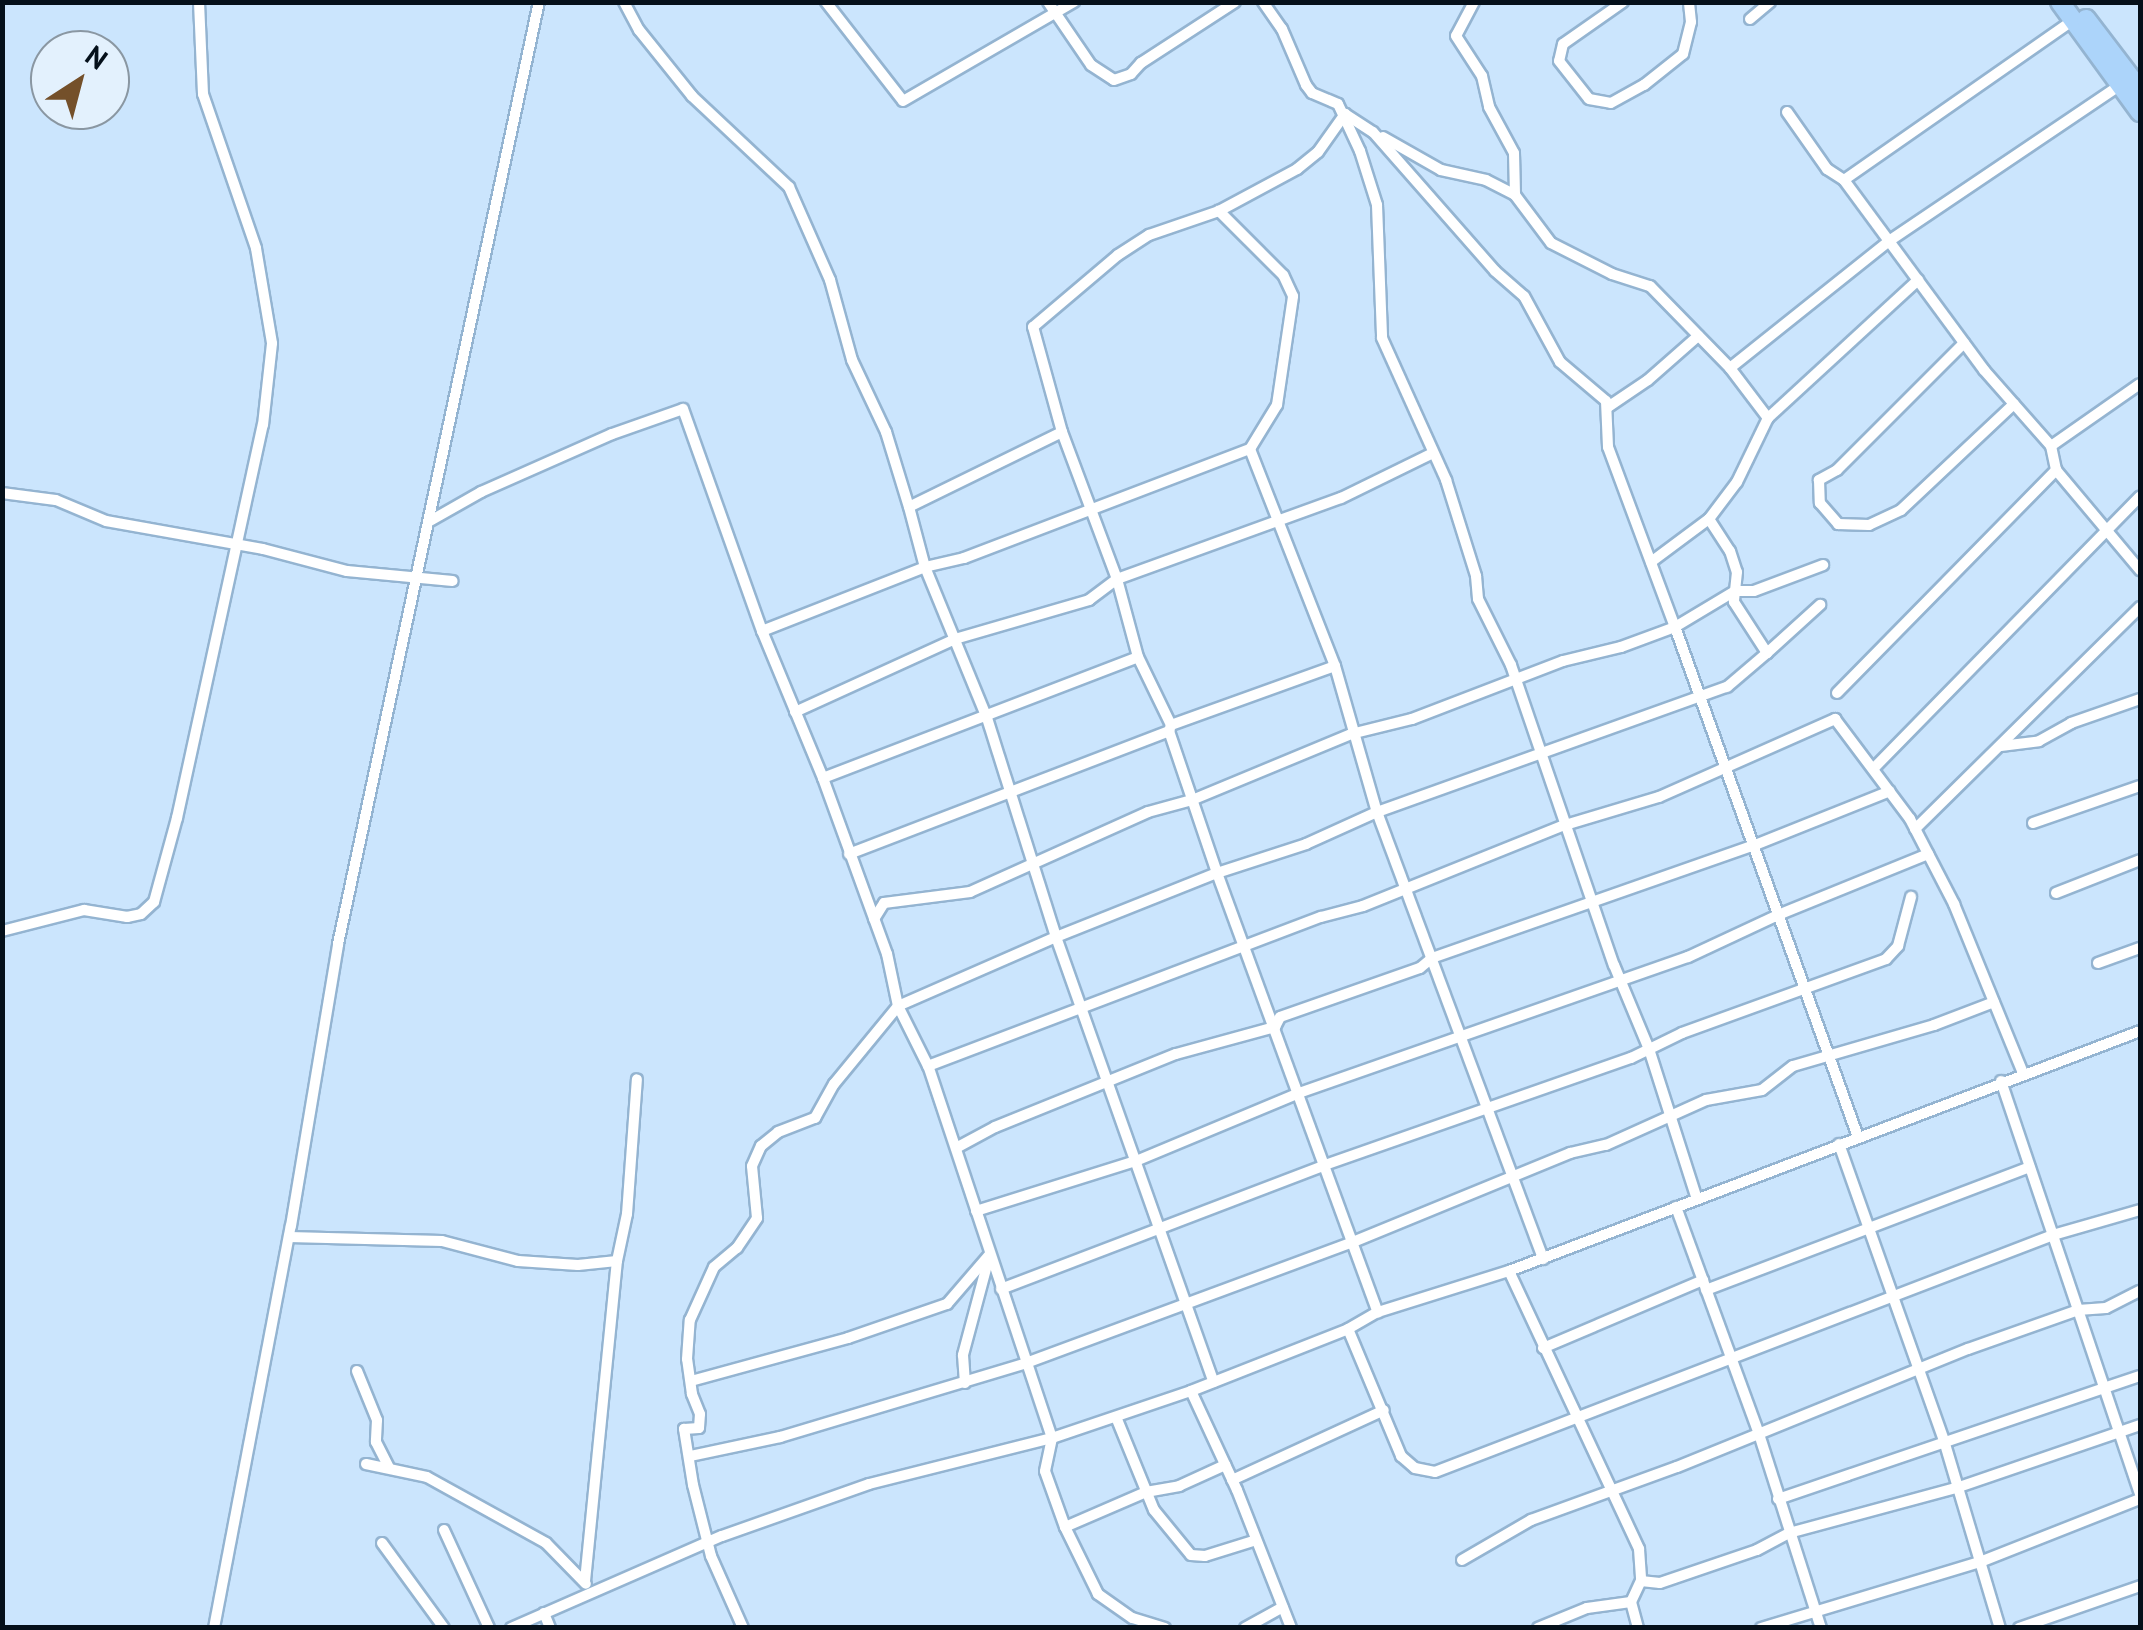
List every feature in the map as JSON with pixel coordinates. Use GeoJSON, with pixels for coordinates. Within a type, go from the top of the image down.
{"type":"FeatureCollection","features":[{"type":"Feature","properties":{"kind":"highway"},"geometry":{"type":"LineString","coordinates":[[2060,2],[2074,11],[2140,90]]}},
{"type":"Feature","properties":{"kind":"highway"},"geometry":{"type":"LineString","coordinates":[[2074,11],[2140,112]]}},
{"type":"Feature","properties":{"kind":"street"},"geometry":{"type":"LineString","coordinates":[[2,930],[84,910],[127,917],[141,914],[154,902],[177,818],[262,425],[272,343],[256,248],[203,94],[199,2]]}},
{"type":"Feature","properties":{"kind":"street"},"geometry":{"type":"LineString","coordinates":[[214,1628],[289,1238],[338,944],[539,2]]}},
{"type":"Feature","properties":{"kind":"street"},"geometry":{"type":"LineString","coordinates":[[624,2],[639,30],[692,96],[789,186],[830,280],[852,360],[886,432],[924,567],[987,718],[1056,937],[1214,1382]]}},
{"type":"Feature","properties":{"kind":"street"},"geometry":{"type":"LineString","coordinates":[[826,2],[903,101],[1074,2]]}},
{"type":"Feature","properties":{"kind":"street"},"geometry":{"type":"LineString","coordinates":[[1048,2],[1091,65],[1114,80],[1132,74],[1140,63],[1236,2]]}},
{"type":"Feature","properties":{"kind":"street"},"geometry":{"type":"LineString","coordinates":[[1263,2],[1282,29],[1312,93],[1331,99],[1345,114],[1441,170],[1486,180],[1515,195],[1551,243],[1612,274],[1650,286],[1730,368],[1768,418]]}},
{"type":"Feature","properties":{"kind":"street"},"geometry":{"type":"LineString","coordinates":[[1474,2],[1456,36],[1482,76],[1489,107],[1514,154],[1515,195]]}},
{"type":"Feature","properties":{"kind":"street"},"geometry":{"type":"LineString","coordinates":[[1623,2],[1563,44],[1559,61],[1590,99],[1611,103],[1644,84],[1682,54],[1690,22],[1689,2]]}},
{"type":"Feature","properties":{"kind":"street"},"geometry":{"type":"LineString","coordinates":[[1750,19],[1770,2]]}},
{"type":"Feature","properties":{"kind":"street"},"geometry":{"type":"LineString","coordinates":[[1844,180],[2074,11]]}},
{"type":"Feature","properties":{"kind":"street"},"geometry":{"type":"LineString","coordinates":[[1730,368],[1889,241],[2120,85]]}},
{"type":"Feature","properties":{"kind":"street"},"geometry":{"type":"LineString","coordinates":[[1787,112],[1827,169],[1844,180],[1964,343],[2051,446],[2056,470],[2140,570]]}},
{"type":"Feature","properties":{"kind":"street"},"geometry":{"type":"LineString","coordinates":[[1345,114],[1318,152],[1297,169],[1219,211],[1149,235],[1033,327],[1062,432],[1117,578],[1138,657],[1170,728],[1217,873],[1378,1312]]}},
{"type":"Feature","properties":{"kind":"street"},"geometry":{"type":"LineString","coordinates":[[1345,114],[1376,205],[1382,338],[1446,480],[1476,576],[1478,598],[1515,682],[1672,1117],[1697,1199]]}},
{"type":"Feature","properties":{"kind":"street"},"geometry":{"type":"LineString","coordinates":[[1373,132],[1495,271],[1524,296],[1560,362],[1602,396],[1608,407],[1608,447],[1858,1137]]}},
{"type":"Feature","properties":{"kind":"street"},"geometry":{"type":"LineString","coordinates":[[762,631],[924,567],[964,558],[1250,449],[1277,405],[1293,296],[1283,274],[1219,211]]}},
{"type":"Feature","properties":{"kind":"street"},"geometry":{"type":"LineString","coordinates":[[1651,562],[1708,519],[1737,482],[1768,418],[1918,280]]}},
{"type":"Feature","properties":{"kind":"street"},"geometry":{"type":"LineString","coordinates":[[1608,407],[1648,380],[1698,336]]}},
{"type":"Feature","properties":{"kind":"street"},"geometry":{"type":"LineString","coordinates":[[1964,343],[1837,470],[1819,480],[1820,503],[1838,524],[1869,525],[1901,510],[2014,404]]}},
{"type":"Feature","properties":{"kind":"street"},"geometry":{"type":"LineString","coordinates":[[2051,446],[2140,384]]}},
{"type":"Feature","properties":{"kind":"street"},"geometry":{"type":"LineString","coordinates":[[430,521],[514,477],[683,409],[762,631],[823,778],[891,969],[898,1006],[928,1066],[1052,1438],[1045,1471],[1065,1527],[1098,1594],[1132,1618],[1164,1628]]}},
{"type":"Feature","properties":{"kind":"street"},"geometry":{"type":"LineString","coordinates":[[908,506],[1062,432]]}},
{"type":"Feature","properties":{"kind":"street"},"geometry":{"type":"LineString","coordinates":[[1250,449],[1334,666],[1377,812],[1543,1259]]}},
{"type":"Feature","properties":{"kind":"street"},"geometry":{"type":"LineString","coordinates":[[795,712],[954,640],[1090,600],[1117,578],[1341,498],[1433,453]]}},
{"type":"Feature","properties":{"kind":"street"},"geometry":{"type":"LineString","coordinates":[[1836,693],[2056,470]]}},
{"type":"Feature","properties":{"kind":"street"},"geometry":{"type":"LineString","coordinates":[[2,494],[56,500],[106,520],[235,543],[347,571],[453,581]]}},
{"type":"Feature","properties":{"kind":"street"},"geometry":{"type":"LineString","coordinates":[[1874,768],[2140,496]]}},
{"type":"Feature","properties":{"kind":"street"},"geometry":{"type":"LineString","coordinates":[[1708,519],[1730,551],[1736,572],[1734,602],[1767,653]]}},
{"type":"Feature","properties":{"kind":"street"},"geometry":{"type":"LineString","coordinates":[[874,920],[884,903],[970,892],[1148,812],[1192,800],[1351,734],[1412,718],[1563,661],[1621,647],[1676,627],[1735,591],[1765,588],[1824,565]]}},
{"type":"Feature","properties":{"kind":"street"},"geometry":{"type":"LineString","coordinates":[[743,1628],[708,1542],[684,1428],[699,1428],[700,1414],[686,1348],[690,1320],[714,1267],[736,1248],[757,1218],[755,1155],[769,1137],[815,1118],[834,1084],[898,1006],[1217,873],[1306,844],[1377,812],[1541,757],[1727,687],[1820,605]]}},
{"type":"Feature","properties":{"kind":"street"},"geometry":{"type":"LineString","coordinates":[[1916,829],[2140,607]]}},
{"type":"Feature","properties":{"kind":"street"},"geometry":{"type":"LineString","coordinates":[[823,778],[1138,657]]}},
{"type":"Feature","properties":{"kind":"street"},"geometry":{"type":"LineString","coordinates":[[850,854],[1334,666]]}},
{"type":"Feature","properties":{"kind":"street"},"geometry":{"type":"LineString","coordinates":[[1999,746],[2039,741],[2071,723],[2140,699]]}},
{"type":"Feature","properties":{"kind":"street"},"geometry":{"type":"LineString","coordinates":[[928,1066],[1406,889],[1566,825],[1659,797],[1727,770],[1835,718],[1916,829],[1954,904],[2023,1074]]}},
{"type":"Feature","properties":{"kind":"street"},"geometry":{"type":"LineString","coordinates":[[2033,823],[2140,786]]}},
{"type":"Feature","properties":{"kind":"street"},"geometry":{"type":"LineString","coordinates":[[956,1148],[996,1127],[1176,1054],[1274,1026],[1280,1017],[1401,975],[1432,958],[1754,845],[1890,791]]}},
{"type":"Feature","properties":{"kind":"street"},"geometry":{"type":"LineString","coordinates":[[976,1210],[1136,1161],[1299,1093],[1688,957],[1778,914],[1928,854]]}},
{"type":"Feature","properties":{"kind":"street"},"geometry":{"type":"LineString","coordinates":[[2056,892],[2140,860]]}},
{"type":"Feature","properties":{"kind":"street"},"geometry":{"type":"LineString","coordinates":[[1001,1290],[1893,954],[1912,897]]}},
{"type":"Feature","properties":{"kind":"street"},"geometry":{"type":"LineString","coordinates":[[2098,963],[2140,948]]}},
{"type":"Feature","properties":{"kind":"street"},"geometry":{"type":"LineString","coordinates":[[690,1456],[780,1436],[1026,1363],[1254,1275],[1352,1242],[1570,1153],[1606,1145],[1706,1100],[1762,1090],[1792,1066],[1829,1058],[1994,1002]]}},
{"type":"Feature","properties":{"kind":"street"},"geometry":{"type":"LineString","coordinates":[[511,1628],[708,1542],[869,1484],[1052,1438],[1191,1391],[1348,1329],[1378,1312],[1510,1272],[2140,1031]]}},
{"type":"Feature","properties":{"kind":"street"},"geometry":{"type":"LineString","coordinates":[[589,1594],[585,1581],[617,1261],[627,1214],[637,1079]]}},
{"type":"Feature","properties":{"kind":"street"},"geometry":{"type":"LineString","coordinates":[[1760,1628],[1980,1562],[2140,1496],[2122,1432],[2002,1082]]}},
{"type":"Feature","properties":{"kind":"street"},"geometry":{"type":"LineString","coordinates":[[1839,1144],[1959,1487],[2000,1628]]}},
{"type":"Feature","properties":{"kind":"street"},"geometry":{"type":"LineString","coordinates":[[1543,1348],[2029,1166]]}},
{"type":"Feature","properties":{"kind":"street"},"geometry":{"type":"LineString","coordinates":[[1676,1207],[1732,1358],[1821,1628]]}},
{"type":"Feature","properties":{"kind":"street"},"geometry":{"type":"LineString","coordinates":[[1348,1329],[1400,1456],[1415,1468],[1435,1472],[2053,1235],[2140,1210]]}},
{"type":"Feature","properties":{"kind":"street"},"geometry":{"type":"LineString","coordinates":[[289,1238],[442,1241],[518,1261],[578,1265],[617,1261]]}},
{"type":"Feature","properties":{"kind":"street"},"geometry":{"type":"LineString","coordinates":[[691,1381],[848,1338],[946,1304],[990,1254]]}},
{"type":"Feature","properties":{"kind":"street"},"geometry":{"type":"LineString","coordinates":[[966,1383],[963,1356],[990,1254]]}},
{"type":"Feature","properties":{"kind":"street"},"geometry":{"type":"LineString","coordinates":[[1510,1272],[1574,1419],[1639,1548],[1641,1582],[1631,1602],[1638,1628]]}},
{"type":"Feature","properties":{"kind":"street"},"geometry":{"type":"LineString","coordinates":[[1462,1560],[1532,1520],[1916,1371],[2078,1310],[2106,1308],[2140,1291]]}},
{"type":"Feature","properties":{"kind":"street"},"geometry":{"type":"LineString","coordinates":[[356,1370],[375,1414],[376,1442],[390,1467]]}},
{"type":"Feature","properties":{"kind":"street"},"geometry":{"type":"LineString","coordinates":[[1778,1499],[2140,1376]]}},
{"type":"Feature","properties":{"kind":"street"},"geometry":{"type":"LineString","coordinates":[[1191,1391],[1232,1480],[1291,1628]]}},
{"type":"Feature","properties":{"kind":"street"},"geometry":{"type":"LineString","coordinates":[[1232,1480],[1384,1410]]}},
{"type":"Feature","properties":{"kind":"street"},"geometry":{"type":"LineString","coordinates":[[1116,1417],[1154,1510],[1191,1555],[1205,1556],[1256,1540]]}},
{"type":"Feature","properties":{"kind":"street"},"geometry":{"type":"LineString","coordinates":[[1641,1582],[1660,1583],[1756,1550],[1789,1533],[1959,1487],[2140,1425]]}},
{"type":"Feature","properties":{"kind":"street"},"geometry":{"type":"LineString","coordinates":[[366,1464],[428,1477],[546,1543],[585,1581]]}},
{"type":"Feature","properties":{"kind":"street"},"geometry":{"type":"LineString","coordinates":[[1065,1527],[1146,1492],[1179,1486],[1225,1465]]}},
{"type":"Feature","properties":{"kind":"street"},"geometry":{"type":"LineString","coordinates":[[444,1530],[490,1628]]}},
{"type":"Feature","properties":{"kind":"street"},"geometry":{"type":"LineString","coordinates":[[382,1544],[444,1628]]}},
{"type":"Feature","properties":{"kind":"street"},"geometry":{"type":"LineString","coordinates":[[2018,1628],[2140,1586]]}},
{"type":"Feature","properties":{"kind":"street"},"geometry":{"type":"LineString","coordinates":[[1538,1628],[1587,1608],[1631,1602]]}},
{"type":"Feature","properties":{"kind":"street"},"geometry":{"type":"LineString","coordinates":[[1244,1628],[1282,1608]]}},
{"type":"Feature","properties":{"kind":"street"},"geometry":{"type":"LineString","coordinates":[[544,1614],[550,1628]]}}]}
